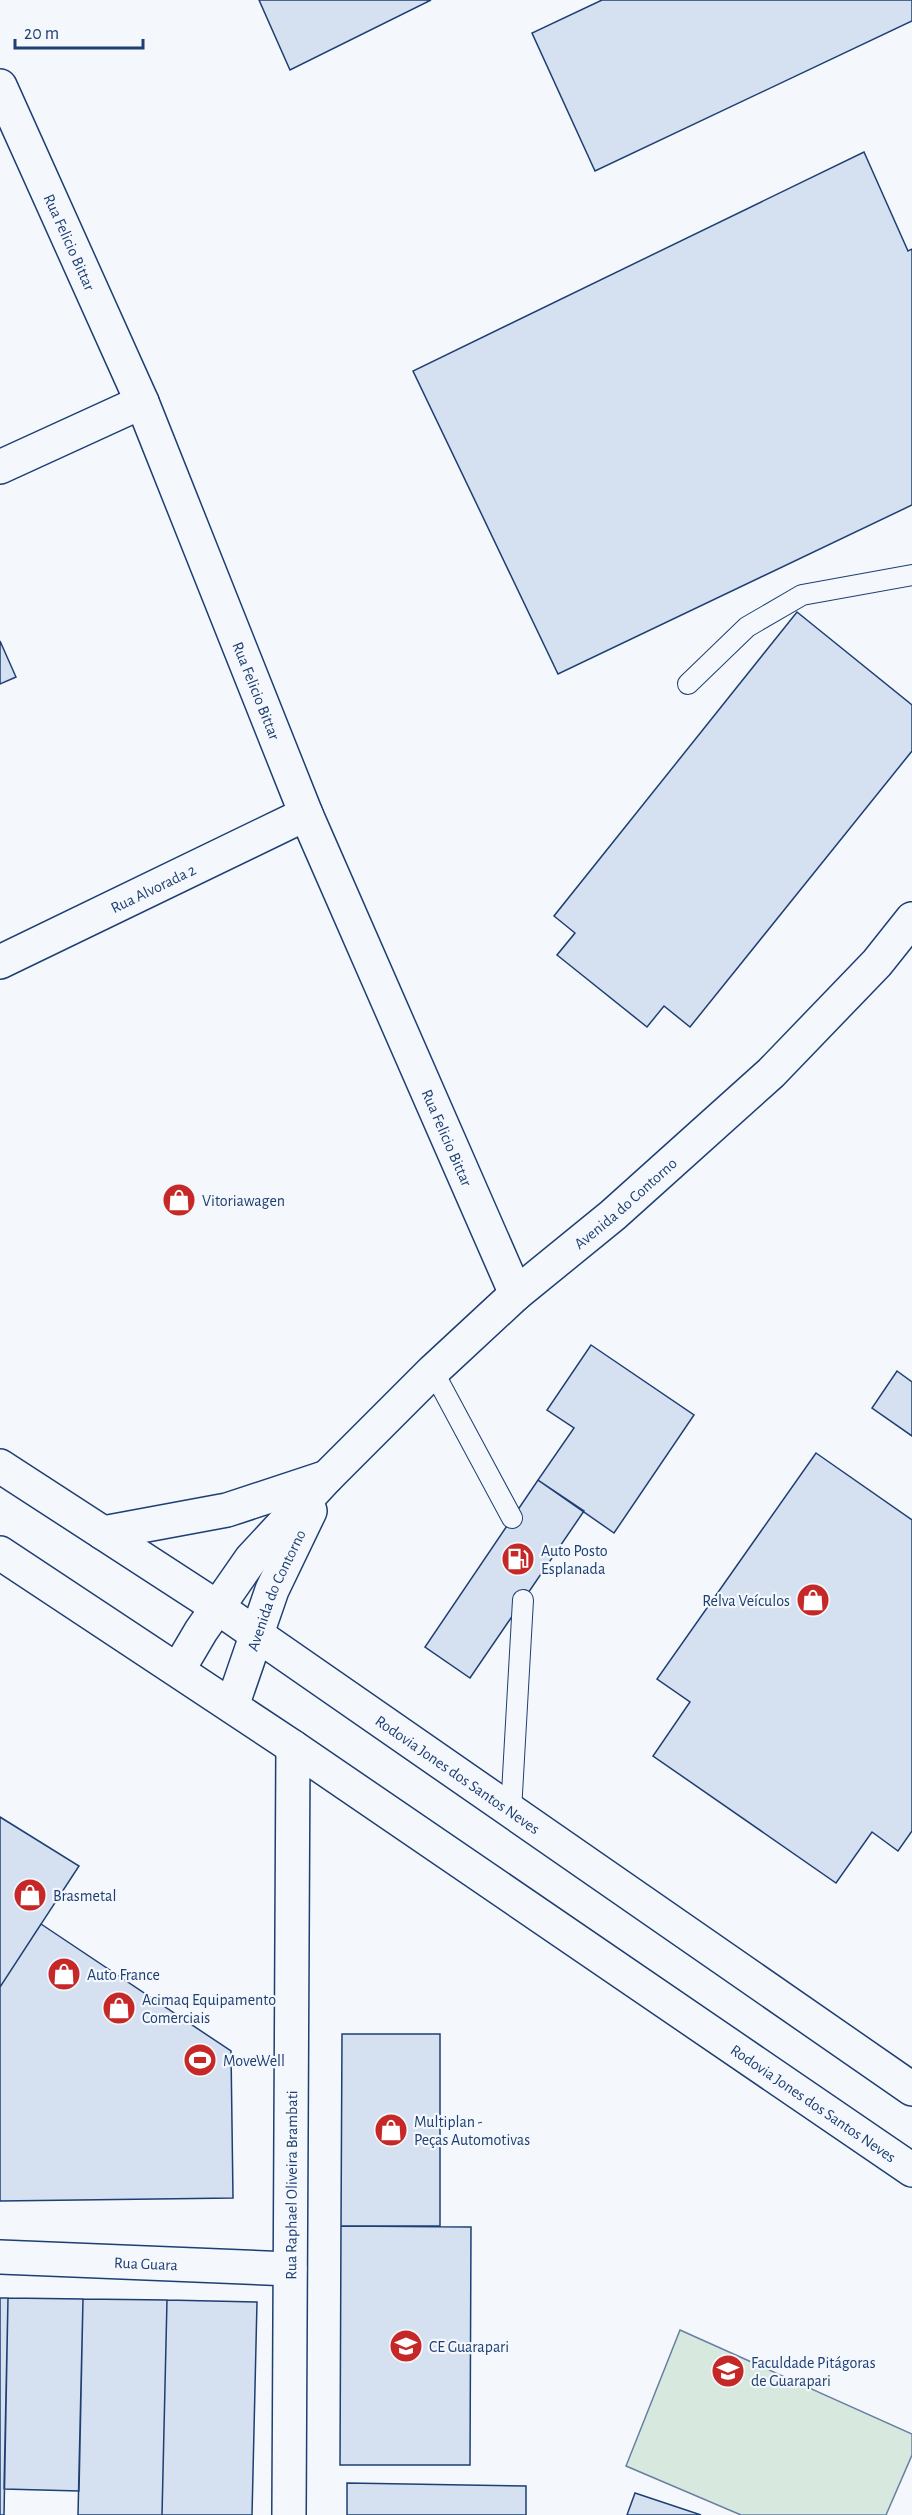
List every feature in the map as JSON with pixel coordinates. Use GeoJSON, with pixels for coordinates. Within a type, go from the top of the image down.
{"type":"FeatureCollection","features":[{"type":"Feature","properties":{"kind":"main road","name":"Rua Felicio Bittar"},"geometry":{"type":"LineString","coordinates":[[0,86],[142,402],[306,813],[516,1294]]}},
{"type":"Feature","properties":{"kind":"main road"},"geometry":{"type":"LineString","coordinates":[[0,467],[142,402]]}},
{"type":"Feature","properties":{"kind":"main road","name":"Rua Alvorada 2"},"geometry":{"type":"LineString","coordinates":[[0,962],[306,813]]}},
{"type":"Feature","properties":{"kind":"main road","name":"Avenida do Contorno"},"geometry":{"type":"LineString","coordinates":[[178,1670],[217,1607],[251,1559],[327,1477],[433,1371],[516,1294],[613,1215],[771,1073],[877,963],[912,919]]}},
{"type":"Feature","properties":{"kind":"main road","name":"Rodovia Jones dos Santos Neves"},"geometry":{"type":"LineString","coordinates":[[0,1466],[217,1607],[912,2089]]}},
{"type":"Feature","properties":{"kind":"main road"},"geometry":{"type":"LineString","coordinates":[[103,1533],[227,1510],[327,1477]]}},
{"type":"Feature","properties":{"kind":"main road","name":"Avenida do Contorno"},"geometry":{"type":"LineString","coordinates":[[232,1706],[255,1635],[280,1572],[327,1477]]}},
{"type":"Feature","properties":{"kind":"main road","name":"Rodovia Jones dos Santos Neves"},"geometry":{"type":"LineString","coordinates":[[0,1553],[293,1747],[912,2170]]}},
{"type":"Feature","properties":{"kind":"main road","name":"Rua Raphael Oliveira Brambati"},"geometry":{"type":"LineString","coordinates":[[289,2515],[293,1747]]}},
{"type":"Feature","properties":{"kind":"main road","name":"Rua Guara"},"geometry":{"type":"LineString","coordinates":[[0,2257],[290,2269]]}},
{"type":"Feature","properties":{"kind":"lane"},"geometry":{"type":"LineString","coordinates":[[688,684],[747,627],[802,595],[912,575]]}},
{"type":"Feature","properties":{"kind":"lane"},"geometry":{"type":"LineString","coordinates":[[433,1371],[512,1518]]}},
{"type":"Feature","properties":{"kind":"lane"},"geometry":{"type":"LineString","coordinates":[[511,1811],[523,1600]]}},
{"type":"Feature","properties":{"kind":"shaded area"},"geometry":{"type":"Polygon","coordinates":[[[680,2330],[912,2434],[912,2455],[886,2515],[741,2515],[626,2466],[680,2330]]]}},
{"type":"Feature","properties":{"kind":"building"},"geometry":{"type":"Polygon","coordinates":[[[259,0],[431,0],[290,70],[259,0]]]}},
{"type":"Feature","properties":{"kind":"building"},"geometry":{"type":"Polygon","coordinates":[[[602,0],[912,0],[912,21],[595,171],[532,33],[602,0]]]}},
{"type":"Feature","properties":{"kind":"building"},"geometry":{"type":"Polygon","coordinates":[[[864,152],[908,251],[912,249],[912,505],[558,674],[413,371],[864,152]]]}},
{"type":"Feature","properties":{"kind":"building"},"geometry":{"type":"Polygon","coordinates":[[[797,612],[912,705],[912,751],[690,1027],[664,1006],[647,1027],[557,955],[575,933],[554,916],[797,612]]]}},
{"type":"Feature","properties":{"kind":"building"},"geometry":{"type":"Polygon","coordinates":[[[0,641],[16,677],[0,684],[0,641]]]}},
{"type":"Feature","properties":{"kind":"building"},"geometry":{"type":"Polygon","coordinates":[[[591,1345],[694,1415],[614,1533],[538,1480],[574,1428],[547,1410],[591,1345]]]}},
{"type":"Feature","properties":{"kind":"building"},"geometry":{"type":"Polygon","coordinates":[[[897,1371],[912,1382],[912,1436],[872,1408],[897,1371]]]}},
{"type":"Feature","properties":{"kind":"building","name":"Relva Veículos"},"geometry":{"type":"Polygon","coordinates":[[[816,1453],[912,1520],[912,1831],[898,1851],[872,1832],[836,1883],[653,1756],[690,1702],[657,1679],[816,1453]]]}},
{"type":"Feature","properties":{"kind":"building","name":"Auto Posto Esplanada"},"geometry":{"type":"Polygon","coordinates":[[[538,1480],[584,1511],[470,1678],[425,1647],[538,1480]]]}},
{"type":"Feature","properties":{"kind":"building","name":"Brasmetal"},"geometry":{"type":"Polygon","coordinates":[[[0,1817],[79,1866],[0,1987],[0,1817]]]}},
{"type":"Feature","properties":{"kind":"building"},"geometry":{"type":"Polygon","coordinates":[[[41,1924],[231,2051],[233,2198],[0,2201],[0,1987],[41,1924]]]}},
{"type":"Feature","properties":{"kind":"building","name":"Multiplan - Peças Automotivas"},"geometry":{"type":"Polygon","coordinates":[[[342,2034],[440,2034],[440,2226],[341,2226],[342,2034]]]}},
{"type":"Feature","properties":{"kind":"building","name":"CE Guarapari"},"geometry":{"type":"Polygon","coordinates":[[[341,2226],[471,2227],[470,2465],[340,2465],[341,2226]]]}},
{"type":"Feature","properties":{"kind":"building"},"geometry":{"type":"Polygon","coordinates":[[[0,2298],[8,2298],[4,2515],[0,2515],[0,2298]]]}},
{"type":"Feature","properties":{"kind":"building"},"geometry":{"type":"Polygon","coordinates":[[[8,2298],[83,2299],[79,2491],[4,2489],[8,2298]]]}},
{"type":"Feature","properties":{"kind":"building"},"geometry":{"type":"Polygon","coordinates":[[[83,2299],[167,2300],[162,2515],[78,2515],[83,2299]]]}},
{"type":"Feature","properties":{"kind":"building"},"geometry":{"type":"Polygon","coordinates":[[[167,2300],[257,2302],[252,2515],[162,2515],[167,2300]]]}},
{"type":"Feature","properties":{"kind":"building"},"geometry":{"type":"Polygon","coordinates":[[[347,2483],[526,2486],[526,2515],[347,2515],[347,2483]]]}},
{"type":"Feature","properties":{"kind":"building"},"geometry":{"type":"Polygon","coordinates":[[[635,2493],[701,2515],[627,2515],[635,2493]]]}},
{"type":"Feature","properties":{"kind":"place","name":"Vitoriawagen"},"geometry":{"type":"Point","coordinates":[179,1200]}},
{"type":"Feature","properties":{"kind":"place","name":"Auto Posto Esplanada"},"geometry":{"type":"Point","coordinates":[518,1559]}},
{"type":"Feature","properties":{"kind":"place","name":"Relva Veículos"},"geometry":{"type":"Point","coordinates":[813,1600]}},
{"type":"Feature","properties":{"kind":"place","name":"Brasmetal"},"geometry":{"type":"Point","coordinates":[30,1895]}},
{"type":"Feature","properties":{"kind":"place","name":"Auto France"},"geometry":{"type":"Point","coordinates":[64,1974]}},
{"type":"Feature","properties":{"kind":"place","name":"Acimaq Equipamento Comerciais"},"geometry":{"type":"Point","coordinates":[119,2008]}},
{"type":"Feature","properties":{"kind":"place","name":"MoveWell"},"geometry":{"type":"Point","coordinates":[200,2060]}},
{"type":"Feature","properties":{"kind":"place","name":"Multiplan - Peças Automotivas"},"geometry":{"type":"Point","coordinates":[391,2130]}},
{"type":"Feature","properties":{"kind":"place","name":"CE Guarapari"},"geometry":{"type":"Point","coordinates":[406,2346]}},
{"type":"Feature","properties":{"kind":"place","name":"Faculdade Pitágoras de Guarapari"},"geometry":{"type":"Point","coordinates":[728,2371]}}]}
